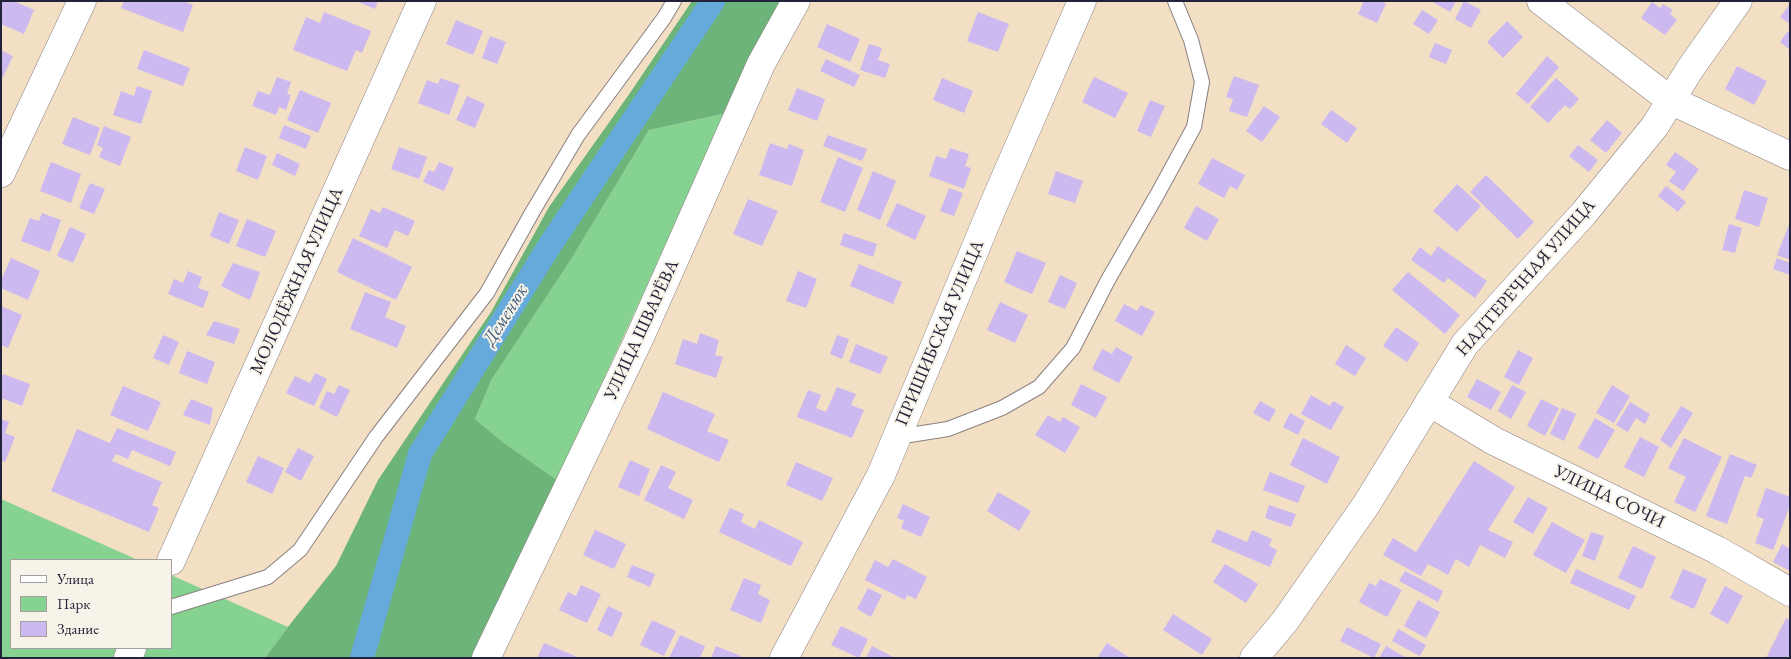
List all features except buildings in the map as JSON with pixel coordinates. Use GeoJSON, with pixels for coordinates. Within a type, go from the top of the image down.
{"type":"FeatureCollection","features":[{"type":"Feature","properties":{"kind":"street"},"geometry":{"type":"LineString","coordinates":[[1,173],[82,1]]}},
{"type":"Feature","properties":{"kind":"street","name":"МОЛОДЁЖНАЯ УЛИЦА"},"geometry":{"type":"LineString","coordinates":[[172,559],[422,1]]}},
{"type":"Feature","properties":{"kind":"street","name":"УЛИЦА ШВАРЁВА"},"geometry":{"type":"LineString","coordinates":[[486,658],[640,337],[761,64],[796,1]]}},
{"type":"Feature","properties":{"kind":"street","name":"ПРИШИБСКАЯ УЛИЦА"},"geometry":{"type":"LineString","coordinates":[[784,658],[881,475],[993,206],[1082,1]]}},
{"type":"Feature","properties":{"kind":"street"},"geometry":{"type":"LineString","coordinates":[[1541,1],[1670,100],[1790,156]]}},
{"type":"Feature","properties":{"kind":"street","name":"НАДТЕРЕЧНАЯ УЛИЦА"},"geometry":{"type":"LineString","coordinates":[[1254,658],[1285,621],[1366,505],[1464,344],[1584,213],[1655,126],[1690,69],[1738,1]]}},
{"type":"Feature","properties":{"kind":"street","name":"УЛИЦА СОЧИ"},"geometry":{"type":"LineString","coordinates":[[1429,402],[1494,441],[1717,550],[1790,592]]}},
{"type":"Feature","properties":{"kind":"lane"},"geometry":{"type":"LineString","coordinates":[[172,607],[268,577],[300,550],[376,437],[487,294],[533,210],[578,135],[664,18],[674,1]]}},
{"type":"Feature","properties":{"kind":"lane"},"geometry":{"type":"LineString","coordinates":[[897,437],[948,429],[1002,408],[1039,387],[1073,348],[1108,280],[1194,127],[1202,82],[1191,40],[1175,1]]}},
{"type":"Feature","properties":{"kind":"green space"},"geometry":{"type":"Polygon","coordinates":[[[692,1],[785,1],[727,113],[649,130],[570,261],[492,379],[475,419],[504,443],[557,480],[474,658],[265,658],[336,566],[378,480],[491,312],[549,207],[630,93],[692,1]]]}},
{"type":"Feature","properties":{"kind":"green space"},"geometry":{"type":"Polygon","coordinates":[[[727,113],[557,480],[504,443],[475,419],[492,379],[570,261],[649,130],[727,113]]]}},
{"type":"Feature","properties":{"kind":"green space"},"geometry":{"type":"Polygon","coordinates":[[[1,499],[136,559],[10,559],[10,649],[172,649],[172,575],[288,627],[265,658],[1,658],[1,499]]]}},
{"type":"Feature","properties":{"kind":"waterway","name":"Деменюк"},"geometry":{"type":"LineString","coordinates":[[362,658],[420,454],[550,245],[713,1]]}}]}
